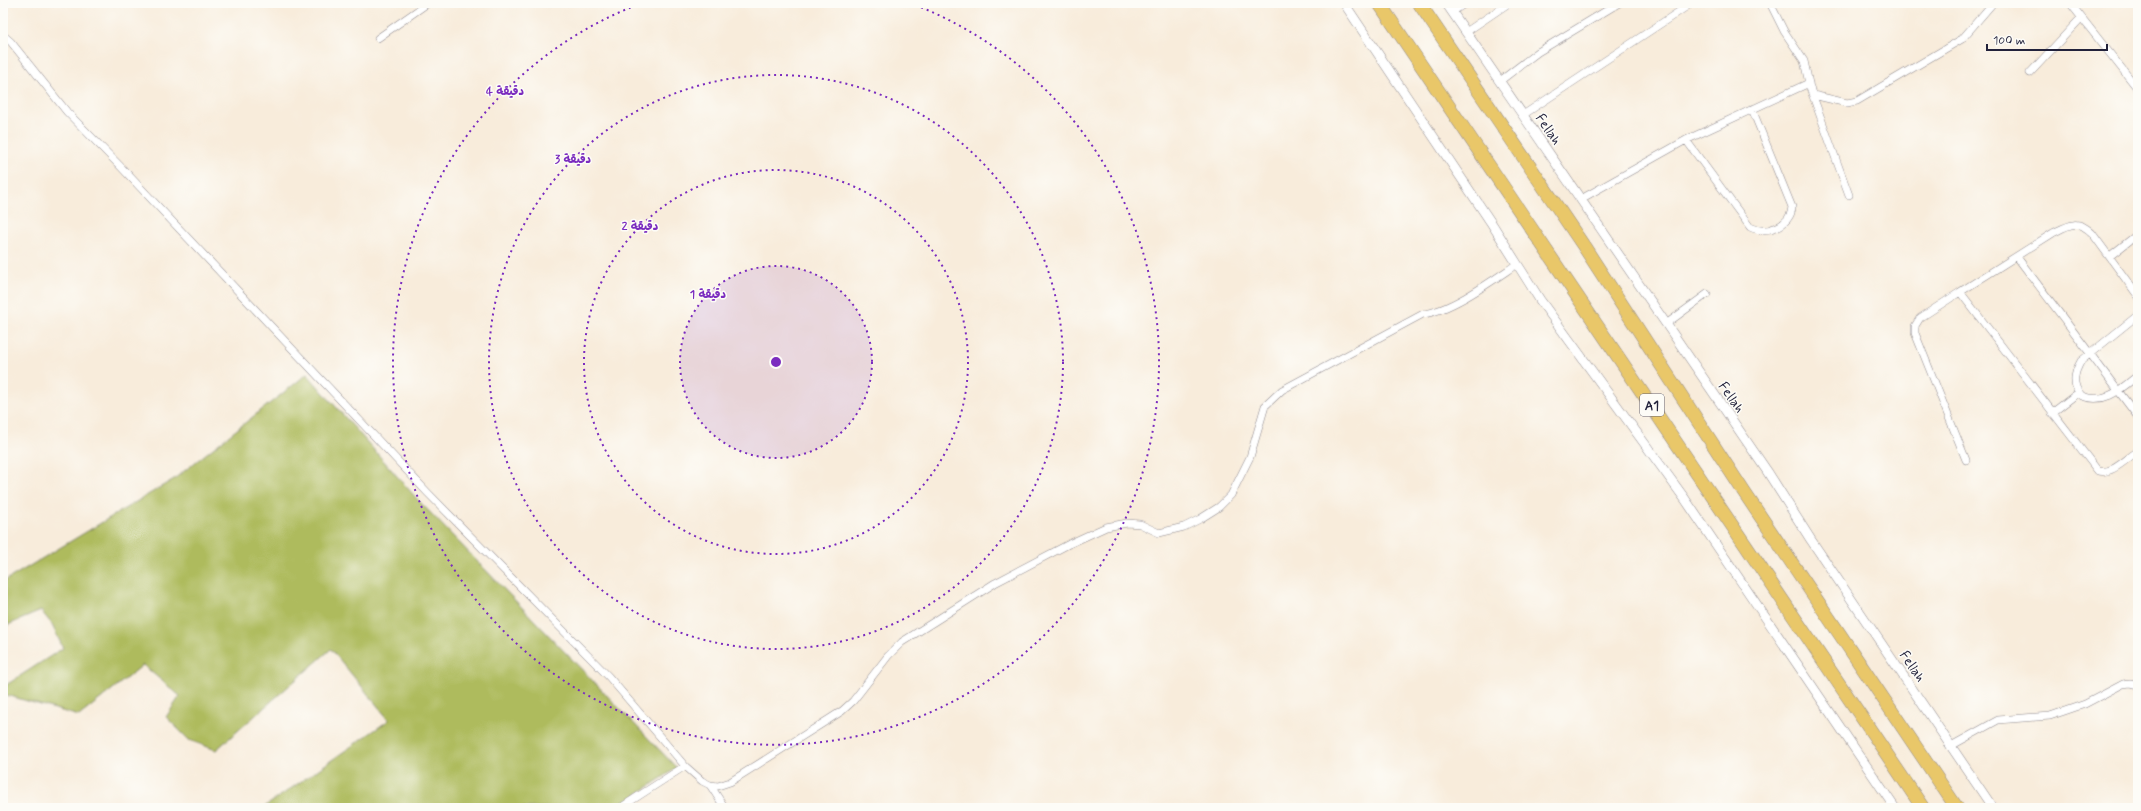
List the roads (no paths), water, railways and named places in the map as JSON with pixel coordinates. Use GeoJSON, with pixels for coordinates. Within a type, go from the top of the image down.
{"type":"FeatureCollection","features":[{"type":"Feature","properties":{"kind":"highway","name":"A1"},"geometry":{"type":"LineString","coordinates":[[1379,3],[1923,808]]}},
{"type":"Feature","properties":{"kind":"highway","name":"A1"},"geometry":{"type":"LineString","coordinates":[[1419,3],[1585,248],[1744,492],[1958,808]]}},
{"type":"Feature","properties":{"kind":"street"},"geometry":{"type":"LineString","coordinates":[[378,38],[428,3]]}},
{"type":"Feature","properties":{"kind":"street"},"geometry":{"type":"LineString","coordinates":[[1344,3],[1562,331],[1685,499],[1895,808]]}},
{"type":"Feature","properties":{"kind":"street","name":"Fellah"},"geometry":{"type":"LineString","coordinates":[[1446,3],[1666,324],[1993,808]]}},
{"type":"Feature","properties":{"kind":"street"},"geometry":{"type":"LineString","coordinates":[[1452,12],[1466,3]]}},
{"type":"Feature","properties":{"kind":"street"},"geometry":{"type":"LineString","coordinates":[[1466,32],[1509,3]]}},
{"type":"Feature","properties":{"kind":"street"},"geometry":{"type":"LineString","coordinates":[[1500,81],[1538,52],[1619,3]]}},
{"type":"Feature","properties":{"kind":"street"},"geometry":{"type":"LineString","coordinates":[[1523,115],[1692,3]]}},
{"type":"Feature","properties":{"kind":"street"},"geometry":{"type":"LineString","coordinates":[[1770,3],[1784,30],[1804,61],[1809,83],[1849,195]]}},
{"type":"Feature","properties":{"kind":"street"},"geometry":{"type":"LineString","coordinates":[[1814,95],[1847,103],[1857,101],[1962,39],[1993,3]]}},
{"type":"Feature","properties":{"kind":"street"},"geometry":{"type":"LineString","coordinates":[[2070,3],[2138,89]]}},
{"type":"Feature","properties":{"kind":"street"},"geometry":{"type":"LineString","coordinates":[[2030,73],[2081,18]]}},
{"type":"Feature","properties":{"kind":"street"},"geometry":{"type":"LineString","coordinates":[[3,35],[71,116],[121,167],[427,492],[609,677],[685,766],[702,781],[710,785],[718,786],[730,782],[833,718],[853,701],[888,656],[902,642],[995,583],[1082,537],[1106,527],[1127,523],[1140,524],[1159,533],[1184,527],[1200,520],[1219,507],[1231,495],[1250,457],[1265,406],[1282,390],[1423,314],[1437,311],[1458,300],[1499,277],[1517,264]]}},
{"type":"Feature","properties":{"kind":"street"},"geometry":{"type":"LineString","coordinates":[[1581,199],[1686,140],[1809,83]]}},
{"type":"Feature","properties":{"kind":"street"},"geometry":{"type":"LineString","coordinates":[[1686,140],[1750,227],[1757,230],[1778,227],[1790,217],[1792,207],[1752,109]]}},
{"type":"Feature","properties":{"kind":"street"},"geometry":{"type":"LineString","coordinates":[[1966,460],[1916,333],[1915,326],[1920,318],[2053,233],[2065,227],[2079,224],[2085,226],[2092,233],[2138,296]]}},
{"type":"Feature","properties":{"kind":"street"},"geometry":{"type":"LineString","coordinates":[[2110,256],[2138,234]]}},
{"type":"Feature","properties":{"kind":"street"},"geometry":{"type":"LineString","coordinates":[[2017,257],[2138,417]]}},
{"type":"Feature","properties":{"kind":"street"},"geometry":{"type":"LineString","coordinates":[[1960,292],[2098,471],[2103,472],[2110,470],[2138,451]]}},
{"type":"Feature","properties":{"kind":"street"},"geometry":{"type":"LineString","coordinates":[[1666,324],[1707,294]]}},
{"type":"Feature","properties":{"kind":"street"},"geometry":{"type":"LineString","coordinates":[[2138,315],[2081,361],[2074,378],[2078,393],[2089,399],[2098,400],[2107,398],[2138,375]]}},
{"type":"Feature","properties":{"kind":"street"},"geometry":{"type":"LineString","coordinates":[[2052,413],[2078,393]]}},
{"type":"Feature","properties":{"kind":"street"},"geometry":{"type":"LineString","coordinates":[[1951,746],[1998,720],[2050,716],[2085,704],[2123,684],[2130,683],[2138,685]]}},
{"type":"Feature","properties":{"kind":"street"},"geometry":{"type":"LineString","coordinates":[[620,808],[685,766]]}},
{"type":"Feature","properties":{"kind":"street"},"geometry":{"type":"LineString","coordinates":[[710,785],[725,808]]}}]}
